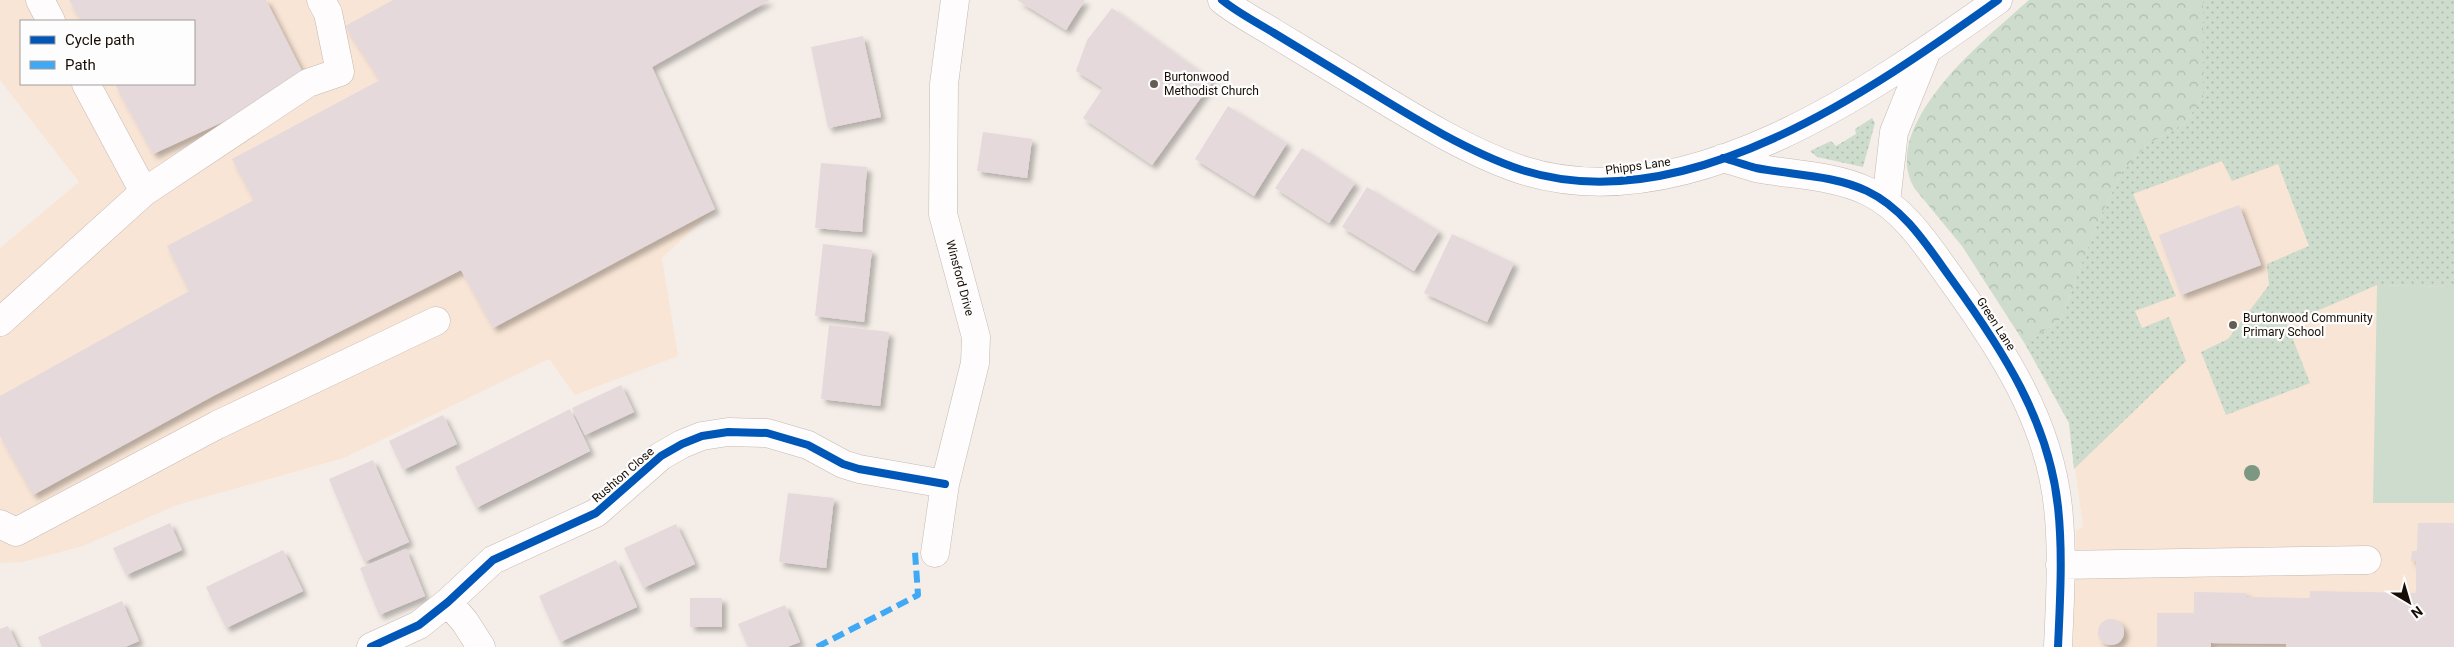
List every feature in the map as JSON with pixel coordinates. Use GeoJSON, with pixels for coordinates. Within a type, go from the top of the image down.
{"type":"FeatureCollection","features":[{"type":"Feature","properties":{"kind":"street"},"geometry":{"type":"LineString","coordinates":[[40,0],[51,20]]}},
{"type":"Feature","properties":{"kind":"street"},"geometry":{"type":"LineString","coordinates":[[0,322],[144,192],[308,83],[340,72],[328,13],[320,0]]}},
{"type":"Feature","properties":{"kind":"street","name":"Winsford Drive"},"geometry":{"type":"LineString","coordinates":[[935,553],[946,484],[975,363],[976,337],[943,214],[944,84],[956,0]]}},
{"type":"Feature","properties":{"kind":"street","name":"Phipps Lane"},"geometry":{"type":"LineString","coordinates":[[1222,0],[1405,113],[1476,150],[1521,170],[1583,181],[1622,181],[1677,172],[1723,158],[1778,135],[1827,111],[1928,50],[1998,0]]}},
{"type":"Feature","properties":{"kind":"street"},"geometry":{"type":"LineString","coordinates":[[1886,202],[1894,132],[1928,50]]}},
{"type":"Feature","properties":{"kind":"street"},"geometry":{"type":"LineString","coordinates":[[87,85],[144,192]]}},
{"type":"Feature","properties":{"kind":"street","name":"Green Lane"},"geometry":{"type":"LineString","coordinates":[[1723,158],[1754,167],[1846,184],[1866,191],[1886,202],[1904,218],[1928,247],[1980,319],[2008,362],[2027,399],[2044,440],[2052,472],[2058,508],[2060,565],[2058,647]]}},
{"type":"Feature","properties":{"kind":"street"},"geometry":{"type":"LineString","coordinates":[[0,524],[16,532],[217,425],[436,321]]}},
{"type":"Feature","properties":{"kind":"street","name":"Rushton Close"},"geometry":{"type":"LineString","coordinates":[[371,647],[419,625],[448,602],[493,560],[596,513],[661,456],[682,444],[702,436],[728,432],[767,433],[808,445],[843,464],[859,469],[946,484]]}},
{"type":"Feature","properties":{"kind":"street"},"geometry":{"type":"LineString","coordinates":[[2060,565],[2367,560]]}},
{"type":"Feature","properties":{"kind":"street"},"geometry":{"type":"LineString","coordinates":[[448,602],[465,622],[481,647]]}},
{"type":"Feature","properties":{"kind":"shaded area"},"geometry":{"type":"Polygon","coordinates":[[[0,0],[770,0],[652,67],[715,209],[662,258],[678,356],[575,395],[549,359],[344,458],[177,505],[83,546],[23,562],[0,563],[0,248],[79,182],[0,80],[0,0]]]}},
{"type":"Feature","properties":{"kind":"shaded area","name":"Burtonwood Community Primary School"},"geometry":{"type":"Polygon","coordinates":[[[2029,0],[2454,0],[2454,647],[2073,647],[2076,530],[2083,527],[2069,423],[2038,365],[2001,305],[1962,246],[1915,189],[1910,181],[1906,165],[1910,140],[1918,122],[1945,80],[1956,67],[2029,0]]]}},
{"type":"Feature","properties":{"kind":"green space"},"geometry":{"type":"Polygon","coordinates":[[[2029,0],[2203,0],[2203,97],[2185,123],[2148,144],[2122,172],[2096,226],[2061,319],[2025,344],[1962,246],[1915,189],[1907,164],[1911,138],[1923,111],[1942,84],[1988,36],[2029,0]]]}},
{"type":"Feature","properties":{"kind":"green space"},"geometry":{"type":"Polygon","coordinates":[[[2203,0],[2454,0],[2454,287],[2377,285],[2287,324],[2310,383],[2226,415],[2201,352],[2228,339],[2269,285],[2267,264],[2309,246],[2278,164],[2232,181],[2222,161],[2133,194],[2176,296],[2135,311],[2142,328],[2169,317],[2186,361],[2074,469],[2069,423],[2025,344],[2061,319],[2096,226],[2122,172],[2148,144],[2185,123],[2203,97],[2203,0]]]}},
{"type":"Feature","properties":{"kind":"green space"},"geometry":{"type":"Polygon","coordinates":[[[1872,118],[1875,123],[1863,167],[1817,157],[1810,151],[1831,141],[1836,146],[1856,134],[1855,129],[1872,118]]]}},
{"type":"Feature","properties":{"kind":"green space"},"geometry":{"type":"Polygon","coordinates":[[[2377,285],[2454,287],[2454,503],[2373,503],[2377,285]]]}},
{"type":"Feature","properties":{"kind":"building"},"geometry":{"type":"Polygon","coordinates":[[[69,0],[266,0],[308,83],[153,154],[116,85],[195,85],[195,20],[80,20],[69,0]]]}},
{"type":"Feature","properties":{"kind":"building"},"geometry":{"type":"Polygon","coordinates":[[[393,0],[770,0],[652,67],[715,209],[493,328],[461,270],[213,396],[33,495],[0,436],[0,396],[189,291],[167,246],[254,200],[232,159],[380,80],[345,26],[393,0]]]}},
{"type":"Feature","properties":{"kind":"building"},"geometry":{"type":"Polygon","coordinates":[[[1017,0],[1085,0],[1066,30],[1017,0]]]}},
{"type":"Feature","properties":{"kind":"building","name":"Burtonwood Methodist Church"},"geometry":{"type":"Polygon","coordinates":[[[1112,8],[1213,81],[1152,165],[1083,118],[1103,88],[1076,71],[1087,40],[1112,8]]]}},
{"type":"Feature","properties":{"kind":"building"},"geometry":{"type":"Polygon","coordinates":[[[863,36],[881,117],[828,128],[811,47],[863,36]]]}},
{"type":"Feature","properties":{"kind":"building"},"geometry":{"type":"Polygon","coordinates":[[[1228,106],[1287,143],[1254,196],[1195,159],[1228,106]]]}},
{"type":"Feature","properties":{"kind":"building"},"geometry":{"type":"Polygon","coordinates":[[[983,132],[1032,139],[1027,178],[977,171],[983,132]]]}},
{"type":"Feature","properties":{"kind":"building"},"geometry":{"type":"Polygon","coordinates":[[[1302,148],[1355,183],[1329,223],[1275,188],[1302,148]]]}},
{"type":"Feature","properties":{"kind":"building"},"geometry":{"type":"Polygon","coordinates":[[[821,163],[867,167],[862,232],[815,228],[821,163]]]}},
{"type":"Feature","properties":{"kind":"building"},"geometry":{"type":"Polygon","coordinates":[[[1367,187],[1439,231],[1414,271],[1342,227],[1367,187]]]}},
{"type":"Feature","properties":{"kind":"building"},"geometry":{"type":"Polygon","coordinates":[[[2239,205],[2261,265],[2181,295],[2159,235],[2239,205]]]}},
{"type":"Feature","properties":{"kind":"building"},"geometry":{"type":"Polygon","coordinates":[[[1452,234],[1514,263],[1487,322],[1424,293],[1452,234]]]}},
{"type":"Feature","properties":{"kind":"building"},"geometry":{"type":"Polygon","coordinates":[[[823,244],[872,250],[864,322],[815,316],[823,244]]]}},
{"type":"Feature","properties":{"kind":"building"},"geometry":{"type":"Polygon","coordinates":[[[829,325],[889,332],[880,406],[821,399],[829,325]]]}},
{"type":"Feature","properties":{"kind":"building"},"geometry":{"type":"Polygon","coordinates":[[[621,385],[634,412],[585,435],[572,408],[621,385]]]}},
{"type":"Feature","properties":{"kind":"building"},"geometry":{"type":"Polygon","coordinates":[[[570,409],[590,451],[476,508],[455,467],[570,409]]]}},
{"type":"Feature","properties":{"kind":"building"},"geometry":{"type":"Polygon","coordinates":[[[443,415],[457,444],[403,470],[389,441],[443,415]]]}},
{"type":"Feature","properties":{"kind":"building"},"geometry":{"type":"Polygon","coordinates":[[[373,460],[409,542],[364,562],[329,479],[373,460]]]}},
{"type":"Feature","properties":{"kind":"building"},"geometry":{"type":"Polygon","coordinates":[[[788,493],[834,498],[826,568],[779,562],[788,493]]]}},
{"type":"Feature","properties":{"kind":"building"},"geometry":{"type":"Polygon","coordinates":[[[170,523],[182,550],[126,575],[113,548],[170,523]]]}},
{"type":"Feature","properties":{"kind":"building"},"geometry":{"type":"Polygon","coordinates":[[[2418,523],[2454,523],[2454,647],[2286,647],[2286,644],[2211,643],[2211,647],[2157,647],[2157,613],[2194,613],[2194,592],[2246,593],[2246,597],[2310,598],[2310,591],[2416,593],[2416,561],[2411,561],[2412,551],[2417,551],[2418,523]]]}},
{"type":"Feature","properties":{"kind":"building"},"geometry":{"type":"Polygon","coordinates":[[[676,524],[695,564],[643,588],[624,548],[676,524]]]}},
{"type":"Feature","properties":{"kind":"building"},"geometry":{"type":"Polygon","coordinates":[[[406,549],[425,596],[379,615],[360,568],[406,549]]]}},
{"type":"Feature","properties":{"kind":"building"},"geometry":{"type":"Polygon","coordinates":[[[283,550],[303,591],[226,628],[206,587],[283,550]]]}},
{"type":"Feature","properties":{"kind":"building"},"geometry":{"type":"Polygon","coordinates":[[[616,560],[637,607],[560,642],[539,596],[616,560]]]}},
{"type":"Feature","properties":{"kind":"building"},"geometry":{"type":"Polygon","coordinates":[[[690,598],[722,598],[722,627],[690,627],[690,598]]]}},
{"type":"Feature","properties":{"kind":"building"},"geometry":{"type":"Polygon","coordinates":[[[122,601],[139,641],[125,647],[42,647],[38,637],[122,601]]]}},
{"type":"Feature","properties":{"kind":"building"},"geometry":{"type":"Polygon","coordinates":[[[785,605],[800,642],[787,647],[748,647],[738,624],[785,605]]]}},
{"type":"Feature","properties":{"kind":"building"},"geometry":{"type":"Polygon","coordinates":[[[2111,619],[2120,623],[2124,632],[2120,641],[2111,645],[2102,641],[2098,632],[2102,623],[2111,619]]]}},
{"type":"Feature","properties":{"kind":"building"},"geometry":{"type":"Polygon","coordinates":[[[8,626],[18,647],[0,647],[0,629],[8,626]]]}},
{"type":"Feature","properties":{"kind":"marked path"},"geometry":{"type":"LineString","coordinates":[[817,647],[918,595],[915,552]]}},
{"type":"Feature","properties":{"kind":"cycle path"},"geometry":{"type":"LineString","coordinates":[[1222,0],[1401,110],[1461,144],[1522,170],[1584,181],[1647,178],[1711,163],[1774,138],[1835,107],[1893,72],[1998,0]]}},
{"type":"Feature","properties":{"kind":"cycle path"},"geometry":{"type":"LineString","coordinates":[[1723,158],[1756,168],[1840,182],[1867,191],[1881,199],[1915,230],[1971,306],[2005,359],[2020,387],[2045,445],[2053,475],[2058,507],[2060,542],[2061,577],[2058,647]]}},
{"type":"Feature","properties":{"kind":"cycle path"},"geometry":{"type":"LineString","coordinates":[[371,647],[419,625],[448,602],[493,560],[596,513],[661,456],[682,444],[702,436],[728,432],[767,433],[808,445],[843,464],[859,469],[945,484]]}},
{"type":"Feature","properties":{"kind":"place","name":"Burtonwood Methodist Church"},"geometry":{"type":"Point","coordinates":[1154,84]}},
{"type":"Feature","properties":{"kind":"place","name":"Burtonwood Community Primary School"},"geometry":{"type":"Point","coordinates":[2233,325]}}]}
